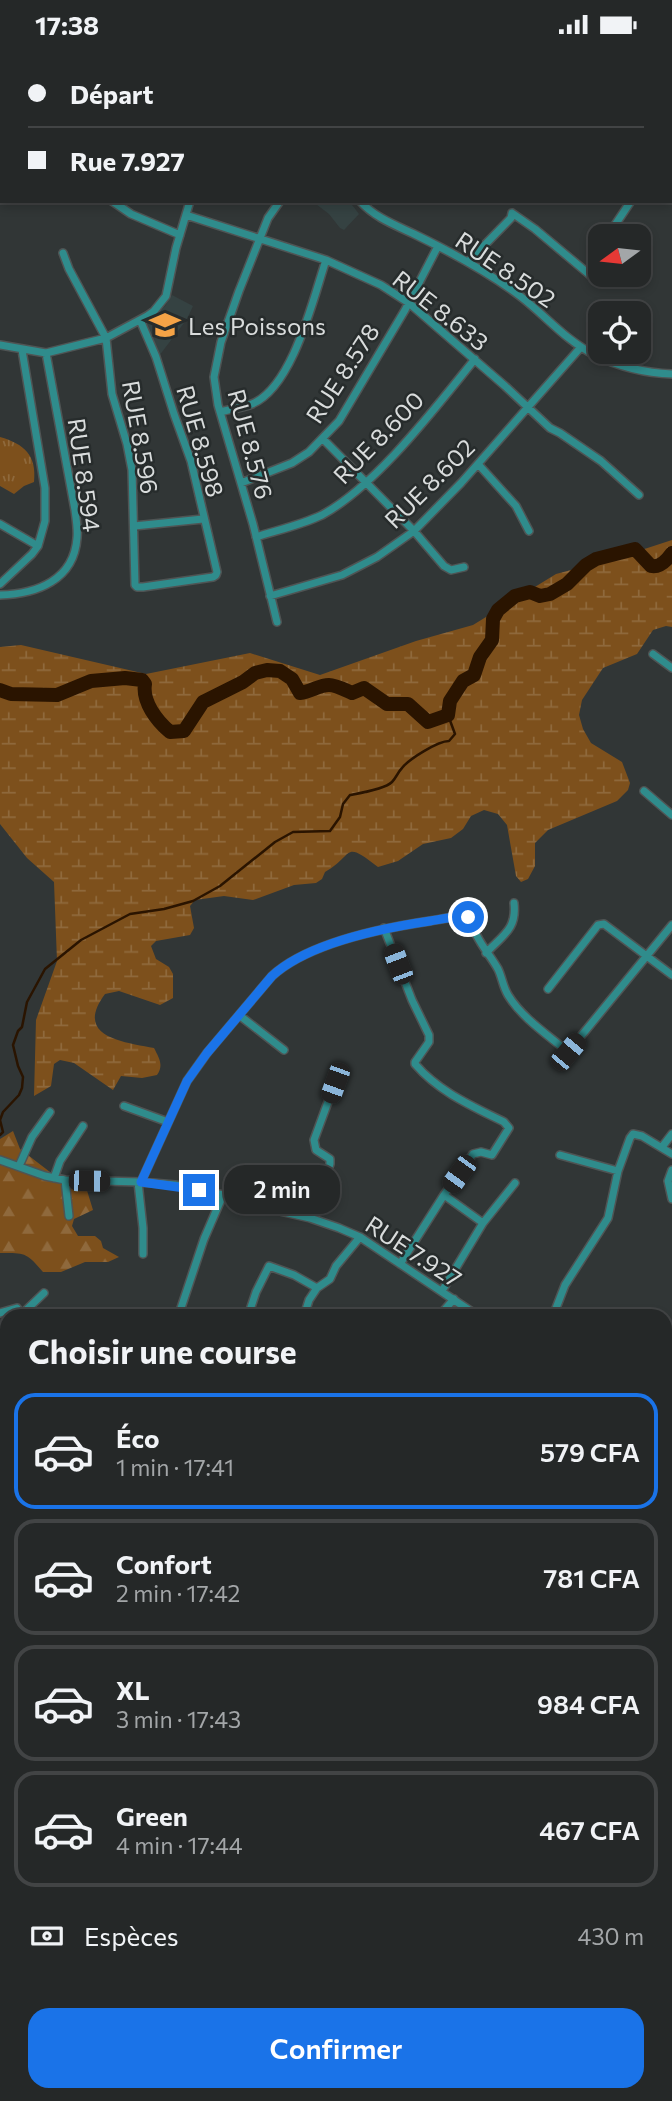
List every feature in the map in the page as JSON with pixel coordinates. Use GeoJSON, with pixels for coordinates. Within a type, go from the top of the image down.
{"type":"FeatureCollection","features":[{"type":"Feature","properties":{"kind":"street"},"geometry":{"type":"LineString","coordinates":[[115,203],[131,214],[180,235]]}},
{"type":"Feature","properties":{"kind":"street"},"geometry":{"type":"LineString","coordinates":[[0,345],[46,353],[106,338],[154,311],[166,296],[189,203]]}},
{"type":"Feature","properties":{"kind":"street","name":"RUE 8.576"},"geometry":{"type":"LineString","coordinates":[[277,622],[214,389],[214,377],[221,342],[268,218],[279,203]]}},
{"type":"Feature","properties":{"kind":"street","name":"RUE 8.502"},"geometry":{"type":"LineString","coordinates":[[362,203],[379,217],[468,262],[517,294],[581,347],[623,367],[672,374]]}},
{"type":"Feature","properties":{"kind":"street"},"geometry":{"type":"LineString","coordinates":[[616,224],[631,203]]}},
{"type":"Feature","properties":{"kind":"street"},"geometry":{"type":"LineString","coordinates":[[468,262],[511,218],[512,213],[588,273]]}},
{"type":"Feature","properties":{"kind":"street","name":"RUE 8.633"},"geometry":{"type":"LineString","coordinates":[[186,215],[326,260],[381,285],[409,303],[551,428],[601,461],[639,495]]}},
{"type":"Feature","properties":{"kind":"street","name":"RUE 8.578"},"geometry":{"type":"LineString","coordinates":[[241,483],[292,463],[309,452],[339,421],[409,303],[438,246]]}},
{"type":"Feature","properties":{"kind":"street"},"geometry":{"type":"LineString","coordinates":[[63,253],[106,338]]}},
{"type":"Feature","properties":{"kind":"street"},"geometry":{"type":"LineString","coordinates":[[220,412],[252,404],[274,387],[290,362],[326,260]]}},
{"type":"Feature","properties":{"kind":"street","name":"RUE 8.598"},"geometry":{"type":"LineString","coordinates":[[135,585],[143,587],[216,575],[217,572],[191,461],[156,357],[140,320]]}},
{"type":"Feature","properties":{"kind":"street","name":"RUE 8.596"},"geometry":{"type":"LineString","coordinates":[[106,338],[112,394],[132,470],[135,585]]}},
{"type":"Feature","properties":{"kind":"street","name":"RUE 8.602"},"geometry":{"type":"LineString","coordinates":[[270,596],[342,575],[377,557],[414,531],[478,464],[581,347]]}},
{"type":"Feature","properties":{"kind":"street"},"geometry":{"type":"LineString","coordinates":[[0,584],[38,546],[45,521],[46,488],[32,420],[22,350]]}},
{"type":"Feature","properties":{"kind":"street","name":"RUE 8.594"},"geometry":{"type":"LineString","coordinates":[[0,595],[36,590],[53,583],[64,570],[76,547],[78,535],[75,510],[46,353]]}},
{"type":"Feature","properties":{"kind":"street","name":"RUE 8.600"},"geometry":{"type":"LineString","coordinates":[[256,537],[321,515],[366,482],[418,427],[475,359]]}},
{"type":"Feature","properties":{"kind":"street"},"geometry":{"type":"LineString","coordinates":[[323,439],[414,531],[444,566],[451,570],[464,567]]}},
{"type":"Feature","properties":{"kind":"street"},"geometry":{"type":"LineString","coordinates":[[478,464],[516,506],[529,531]]}},
{"type":"Feature","properties":{"kind":"street"},"geometry":{"type":"LineString","coordinates":[[134,526],[203,519]]}},
{"type":"Feature","properties":{"kind":"street"},"geometry":{"type":"LineString","coordinates":[[0,524],[38,546]]}},
{"type":"Feature","properties":{"kind":"street"},"geometry":{"type":"LineString","coordinates":[[653,654],[672,668]]}},
{"type":"Feature","properties":{"kind":"street"},"geometry":{"type":"LineString","coordinates":[[644,792],[672,814]]}},
{"type":"Feature","properties":{"kind":"street"},"geometry":{"type":"LineString","coordinates":[[486,953],[513,924],[516,916],[514,903]]}},
{"type":"Feature","properties":{"kind":"street"},"geometry":{"type":"LineString","coordinates":[[142,1254],[139,1182],[187,1081],[272,976],[284,967],[327,946],[384,928],[468,917],[486,953],[498,969],[511,1000],[568,1052],[672,925]]}},
{"type":"Feature","properties":{"kind":"street"},"geometry":{"type":"LineString","coordinates":[[548,989],[598,925],[604,924],[672,975]]}},
{"type":"Feature","properties":{"kind":"street"},"geometry":{"type":"LineString","coordinates":[[384,928],[412,1000],[429,1035],[429,1042],[415,1064],[434,1083],[453,1096],[504,1122],[509,1128],[492,1155],[481,1152],[474,1154],[400,1264]]}},
{"type":"Feature","properties":{"kind":"street"},"geometry":{"type":"LineString","coordinates":[[239,1015],[284,1050]]}},
{"type":"Feature","properties":{"kind":"street"},"geometry":{"type":"LineString","coordinates":[[310,1218],[330,1164],[330,1159],[316,1150],[314,1145],[335,1083]]}},
{"type":"Feature","properties":{"kind":"street"},"geometry":{"type":"LineString","coordinates":[[124,1106],[168,1122]]}},
{"type":"Feature","properties":{"kind":"street"},"geometry":{"type":"LineString","coordinates":[[19,1166],[32,1137],[50,1112]]}},
{"type":"Feature","properties":{"kind":"street"},"geometry":{"type":"LineString","coordinates":[[54,1178],[60,1161],[83,1126]]}},
{"type":"Feature","properties":{"kind":"street"},"geometry":{"type":"LineString","coordinates":[[556,1309],[565,1285],[608,1217],[618,1171],[629,1138],[633,1134],[642,1136],[672,1154]]}},
{"type":"Feature","properties":{"kind":"street"},"geometry":{"type":"LineString","coordinates":[[662,1147],[672,1134]]}},
{"type":"Feature","properties":{"kind":"street"},"geometry":{"type":"LineString","coordinates":[[560,1155],[618,1171]]}},
{"type":"Feature","properties":{"kind":"street","name":"RUE 7.927"},"geometry":{"type":"LineString","coordinates":[[0,1160],[54,1178],[175,1185],[310,1218],[360,1237],[468,1309]]}},
{"type":"Feature","properties":{"kind":"street"},"geometry":{"type":"LineString","coordinates":[[672,1170],[668,1181],[672,1199]]}},
{"type":"Feature","properties":{"kind":"street"},"geometry":{"type":"LineString","coordinates":[[65,1180],[69,1216]]}},
{"type":"Feature","properties":{"kind":"street"},"geometry":{"type":"LineString","coordinates":[[442,1291],[483,1223],[515,1183]]}},
{"type":"Feature","properties":{"kind":"street"},"geometry":{"type":"LineString","coordinates":[[181,1309],[204,1239],[223,1195]]}},
{"type":"Feature","properties":{"kind":"street"},"geometry":{"type":"LineString","coordinates":[[444,1195],[483,1223]]}},
{"type":"Feature","properties":{"kind":"street"},"geometry":{"type":"LineString","coordinates":[[306,1309],[317,1288],[330,1279],[336,1266],[360,1237]]}},
{"type":"Feature","properties":{"kind":"street"},"geometry":{"type":"LineString","coordinates":[[250,1309],[270,1266],[317,1288]]}},
{"type":"Feature","properties":{"kind":"street"},"geometry":{"type":"LineString","coordinates":[[28,1309],[44,1293]]}},
{"type":"Feature","properties":{"kind":"street"},"geometry":{"type":"LineString","coordinates":[[446,1309],[454,1300]]}},
{"type":"Feature","properties":{"kind":"shaded area"},"geometry":{"type":"Polygon","coordinates":[[[315,203],[351,203],[359,214],[344,230],[315,203]]]}},
{"type":"Feature","properties":{"kind":"shaded area","name":"Les Poissons"},"geometry":{"type":"Polygon","coordinates":[[[172,295],[193,306],[187,319],[159,356],[146,323],[165,306],[172,295]]]}},
{"type":"Feature","properties":{"kind":"green space"},"geometry":{"type":"Polygon","coordinates":[[[0,437],[22,447],[33,465],[34,482],[14,494],[0,486],[0,437]]]}},
{"type":"Feature","properties":{"kind":"green space"},"geometry":{"type":"Polygon","coordinates":[[[672,540],[672,627],[653,630],[637,654],[603,668],[582,700],[579,715],[591,743],[622,762],[630,783],[628,790],[617,801],[548,830],[535,843],[535,866],[528,879],[521,882],[516,876],[507,825],[498,814],[484,810],[471,816],[463,829],[451,838],[423,844],[398,861],[378,867],[353,852],[325,872],[322,879],[316,883],[294,885],[253,900],[224,896],[195,900],[190,906],[194,928],[190,935],[156,941],[151,946],[156,959],[169,967],[173,974],[173,998],[160,1005],[119,991],[105,994],[97,1008],[95,1020],[106,1035],[154,1048],[160,1065],[157,1075],[142,1078],[121,1076],[113,1090],[74,1063],[60,1060],[54,1064],[51,1086],[34,1096],[36,1020],[57,961],[54,882],[27,858],[0,824],[0,647],[21,645],[146,674],[250,653],[320,675],[416,641],[473,625],[556,574],[672,540]]]}},
{"type":"Feature","properties":{"kind":"green space"},"geometry":{"type":"Polygon","coordinates":[[[13,1131],[20,1149],[50,1172],[85,1184],[93,1210],[74,1219],[72,1226],[78,1236],[95,1236],[101,1241],[103,1248],[119,1257],[108,1262],[85,1262],[61,1272],[43,1272],[24,1255],[0,1253],[0,1139],[13,1131]]]}},
{"type":"Feature","properties":{"kind":"waterway"},"geometry":{"type":"LineString","coordinates":[[0,690],[11,694],[57,695],[91,681],[125,678],[142,680],[148,704],[160,722],[170,732],[184,731],[203,702],[255,673],[267,670],[280,671],[292,679],[300,693],[329,685],[352,693],[364,688],[387,704],[408,704],[428,722],[448,715],[450,701],[463,681],[474,675],[480,657],[492,640],[493,619],[498,610],[515,596],[530,592],[540,596],[550,594],[567,584],[596,559],[635,549],[651,566],[657,566],[672,553]]}},
{"type":"Feature","properties":{"kind":"waterway"},"geometry":{"type":"LineString","coordinates":[[0,1120],[22,1088],[23,1077],[13,1045],[22,1027],[27,1002],[45,969],[81,940],[130,914],[193,901],[220,886],[275,842],[293,832],[330,831],[350,795],[389,784],[411,760],[431,747],[449,741],[455,734],[448,715]]}},
{"type":"Feature","properties":{"kind":"waterway"},"geometry":{"type":"LineString","coordinates":[[0,1120],[3,1132],[0,1135]]}},
{"type":"Feature","properties":{"kind":"place","name":"Les Poissons"},"geometry":{"type":"Point","coordinates":[165,325]}},
{"type":"Feature","properties":{"kind":"route"},"geometry":{"type":"LineString","coordinates":[[199,1190],[141,1182],[187,1081],[272,976],[314,951],[384,928],[468,917]]}}]}
